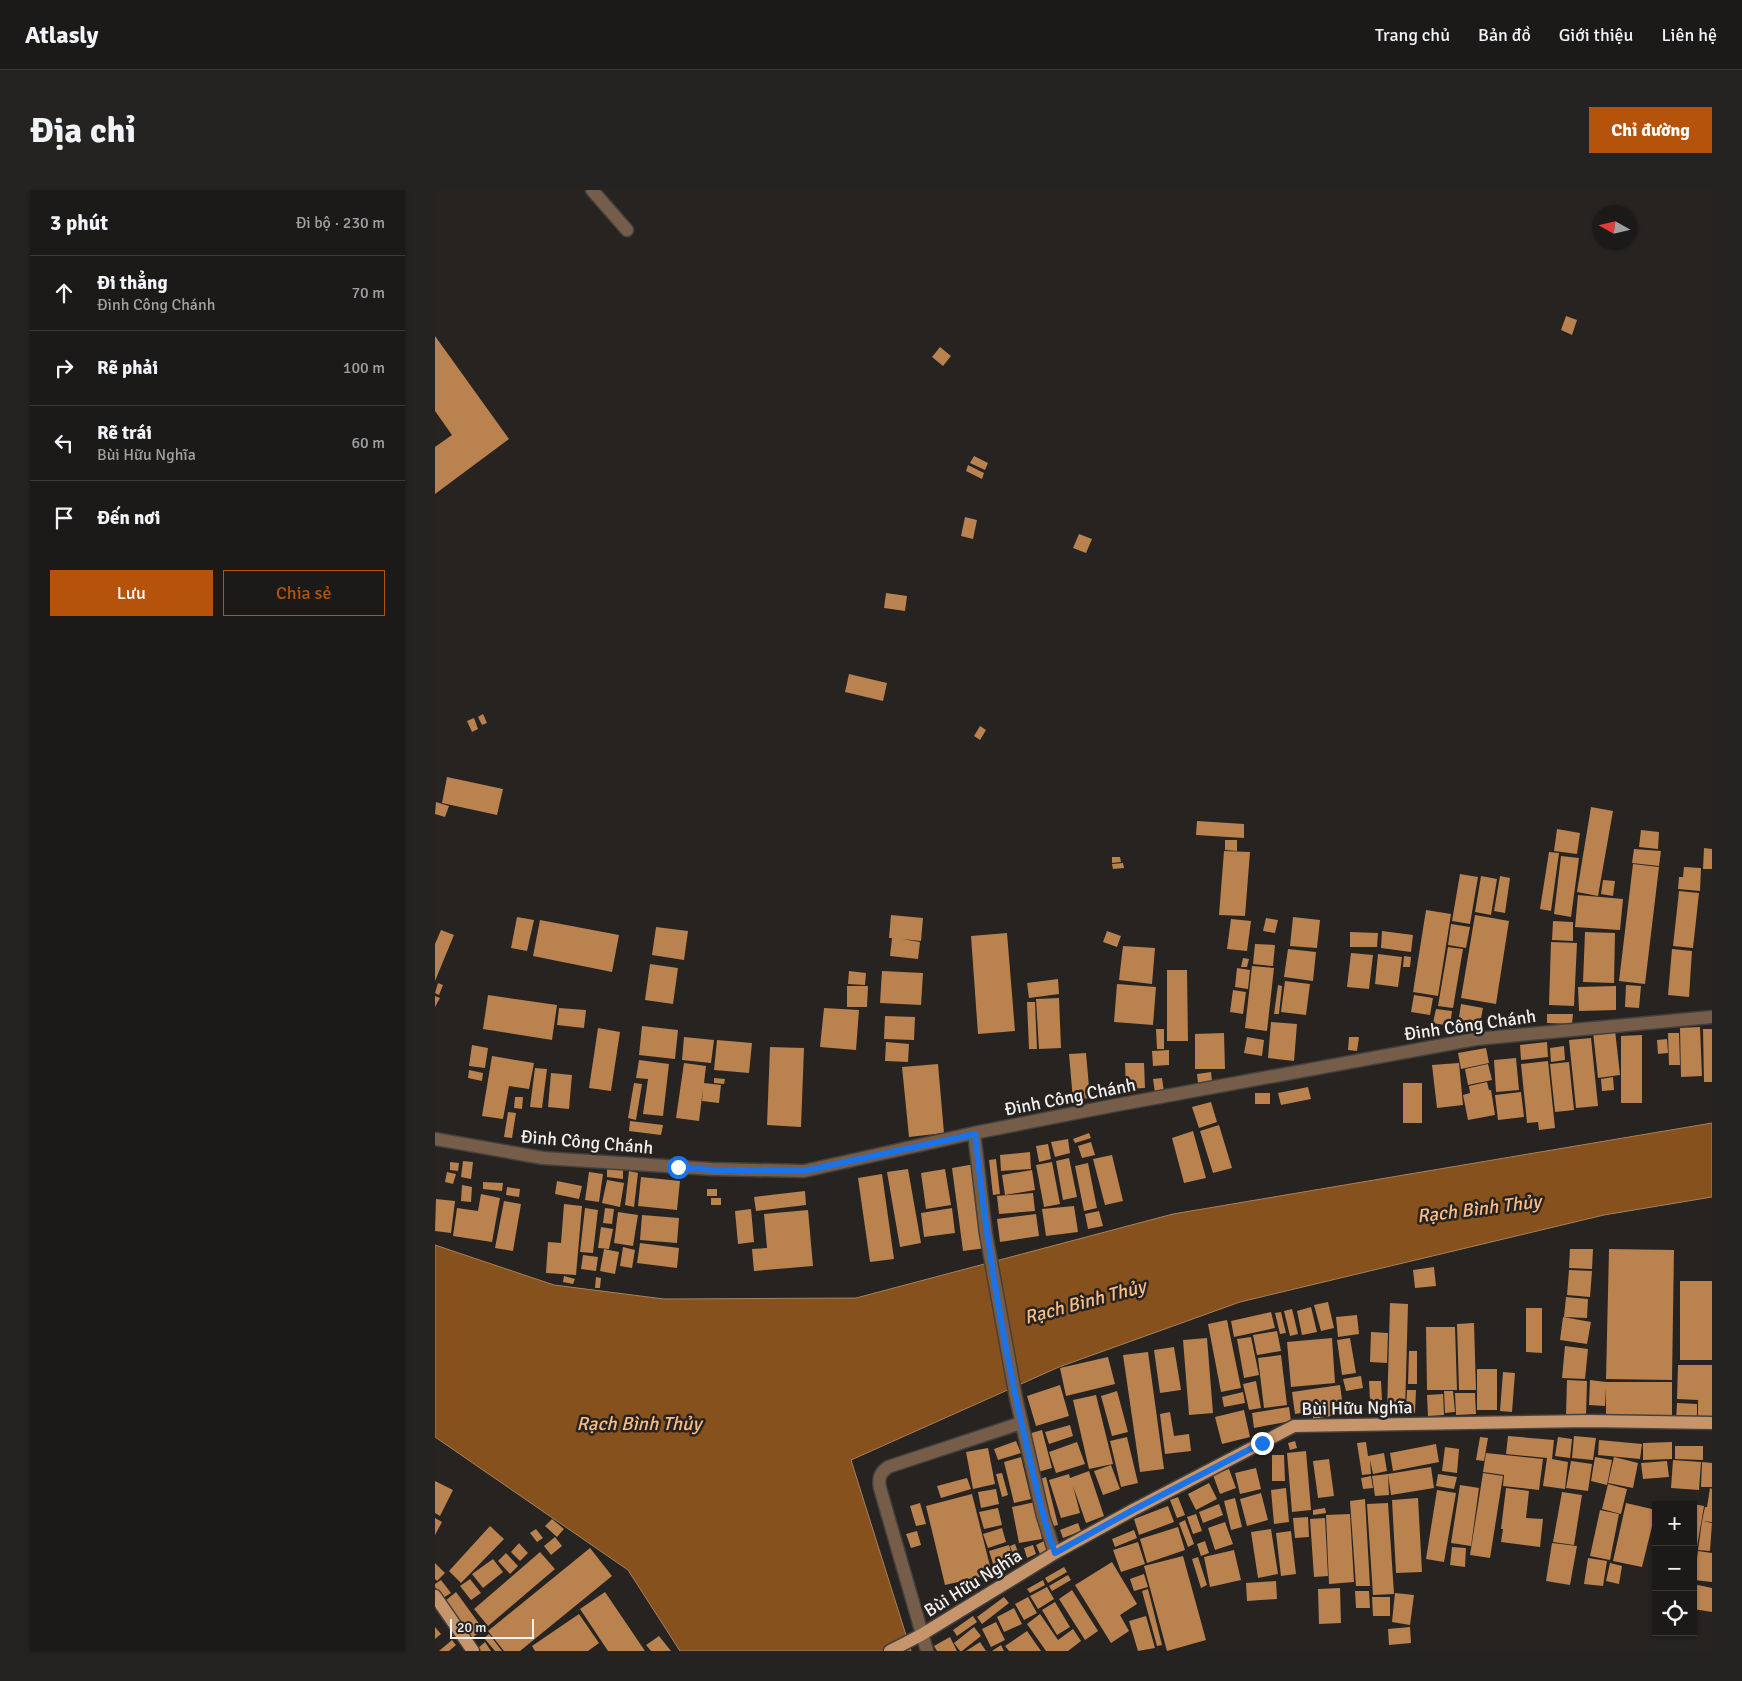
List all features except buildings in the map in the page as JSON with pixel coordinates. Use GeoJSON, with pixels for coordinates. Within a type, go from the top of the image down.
{"type":"FeatureCollection","features":[{"type":"Feature","properties":{"kind":"main road","name":"Bùi Hữu Nghĩa"},"geometry":{"type":"LineString","coordinates":[[889,1651],[921,1635],[1055,1553],[1294,1426],[1590,1421],[1712,1423]]}},
{"type":"Feature","properties":{"kind":"main road"},"geometry":{"type":"LineString","coordinates":[[435,1596],[473,1651]]}},
{"type":"Feature","properties":{"kind":"street"},"geometry":{"type":"LineString","coordinates":[[592,190],[627,230]]}},
{"type":"Feature","properties":{"kind":"street","name":"Đinh Công Chánh"},"geometry":{"type":"LineString","coordinates":[[435,1140],[543,1158],[712,1170],[804,1171],[1111,1106],[1476,1039],[1712,1017]]}},
{"type":"Feature","properties":{"kind":"street"},"geometry":{"type":"LineString","coordinates":[[975,1134],[986,1234],[1016,1398],[1043,1516],[1055,1553]]}},
{"type":"Feature","properties":{"kind":"street"},"geometry":{"type":"LineString","coordinates":[[927,1651],[880,1488],[881,1472],[888,1466],[1021,1423]]}},
{"type":"Feature","properties":{"kind":"water","name":"Rạch Bình Thủy"},"geometry":{"type":"Polygon","coordinates":[[[1712,1123],[1712,1197],[1604,1215],[1240,1302],[1059,1367],[851,1460],[911,1651],[680,1651],[628,1570],[435,1437],[435,1245],[554,1285],[664,1299],[856,1298],[1173,1214],[1712,1123]]]}},
{"type":"Feature","properties":{"kind":"route"},"geometry":{"type":"LineString","coordinates":[[678,1167],[712,1170],[804,1171],[975,1134],[986,1234],[1016,1398],[1043,1516],[1055,1553],[1262,1443]]}}]}
